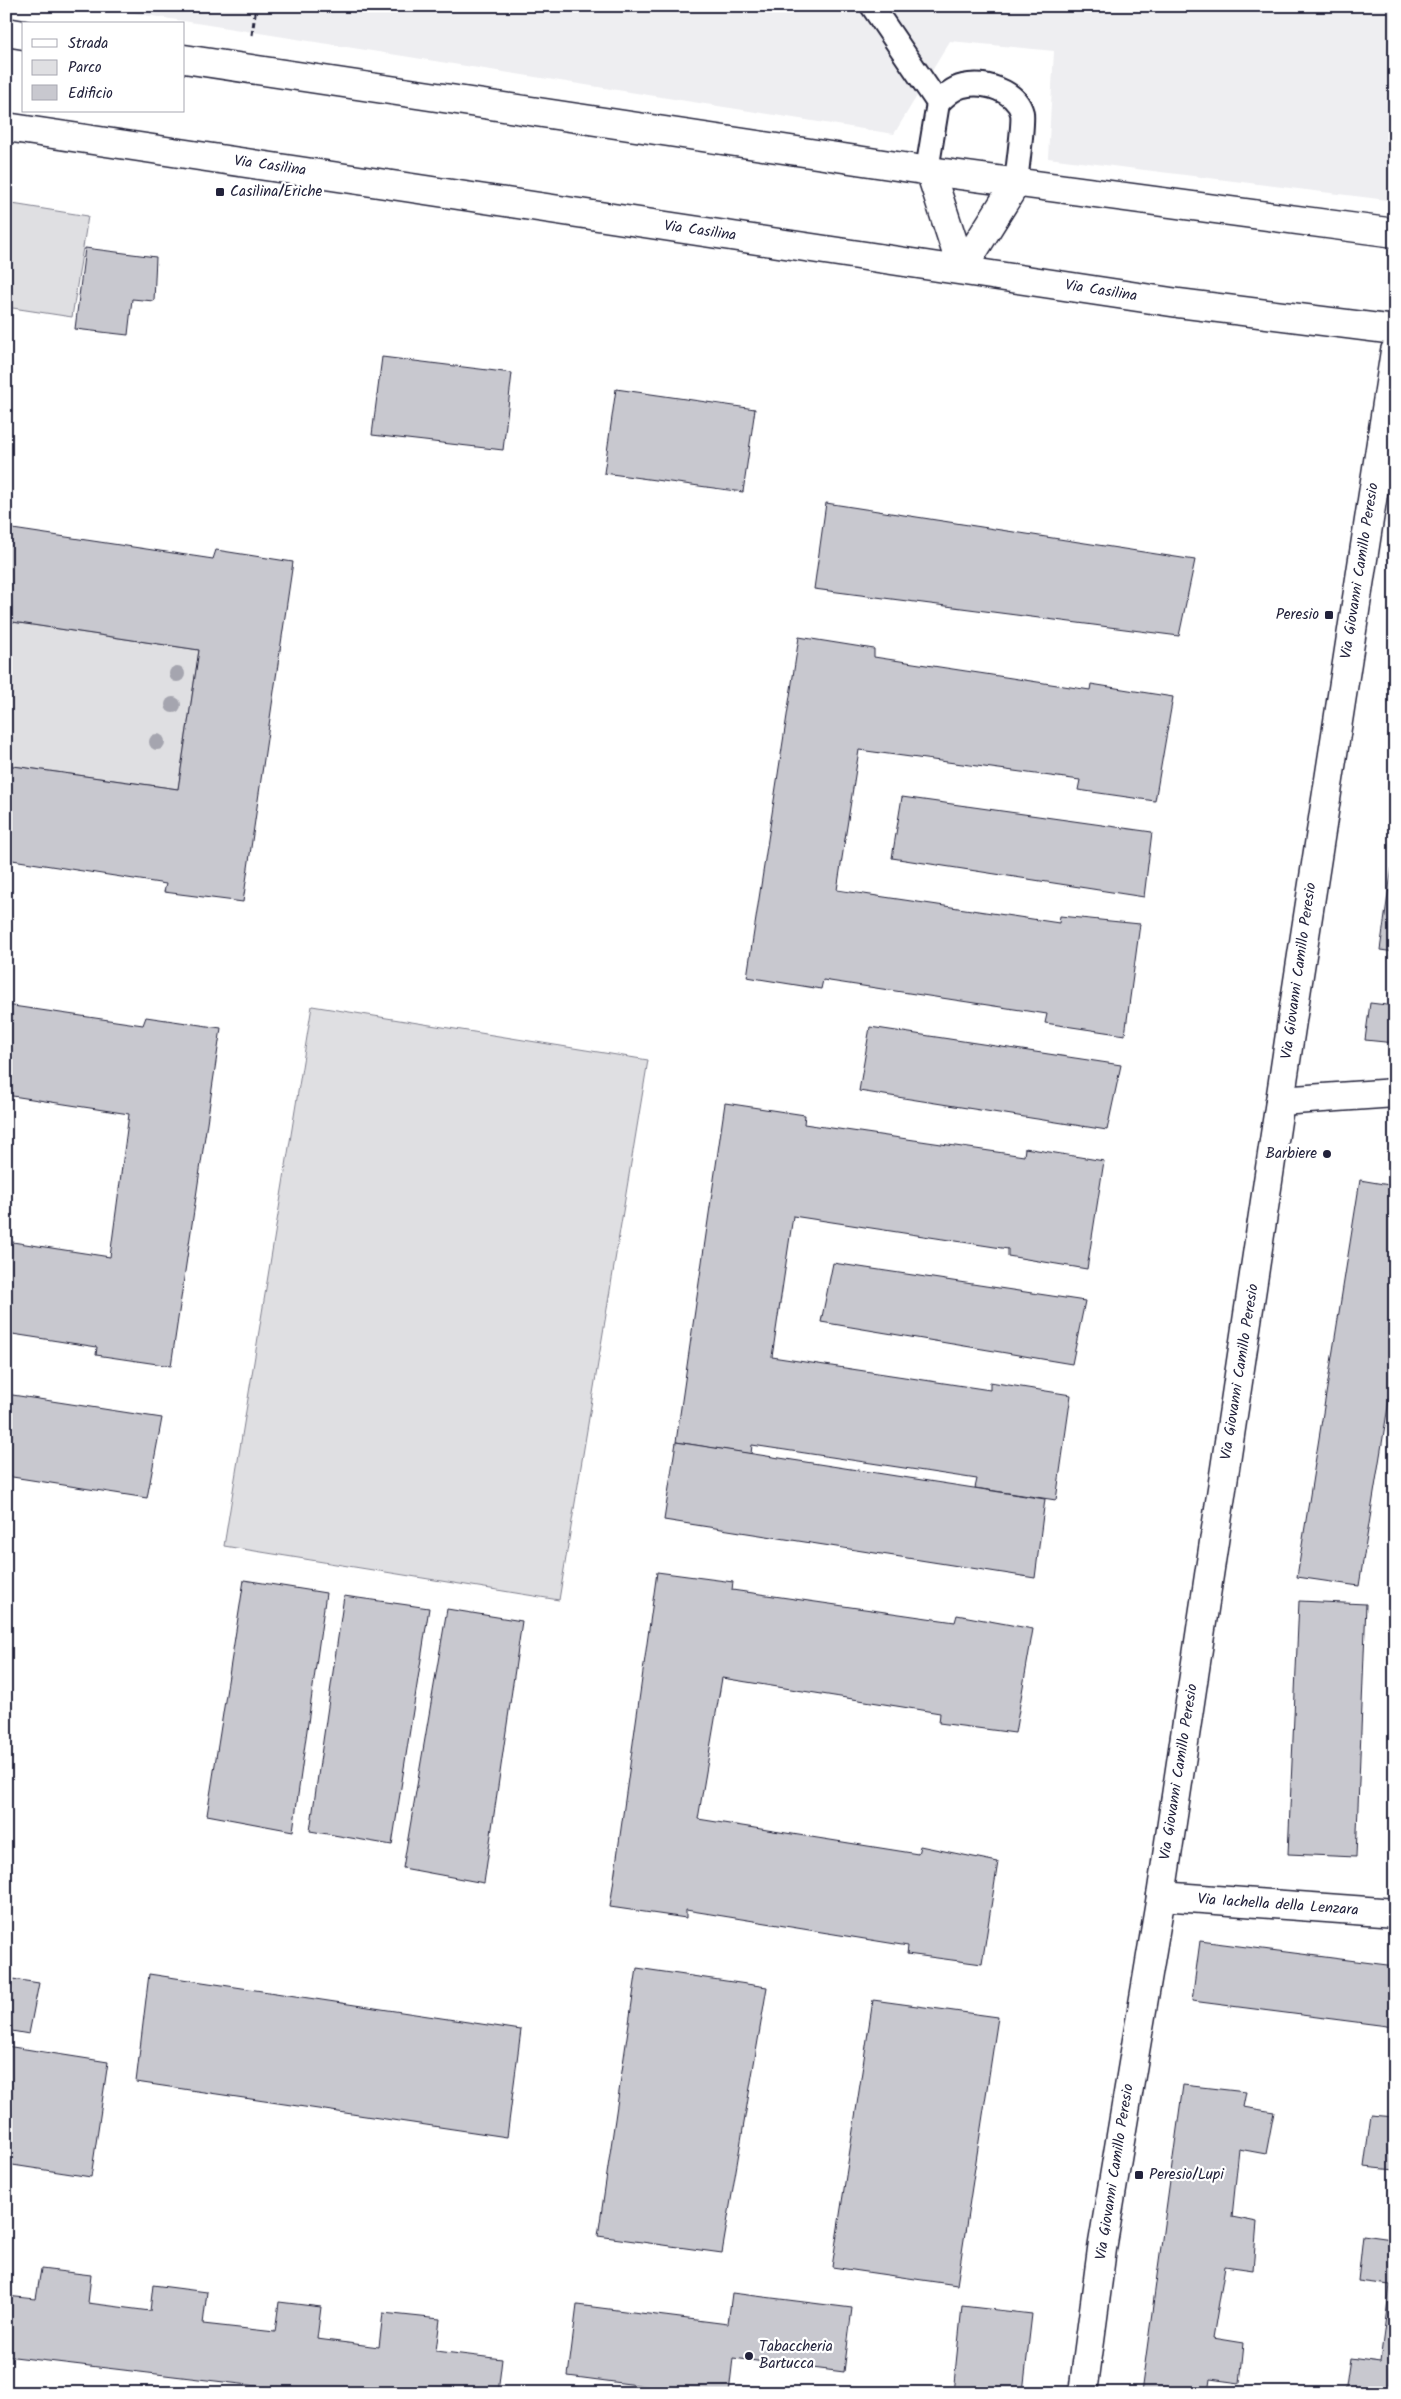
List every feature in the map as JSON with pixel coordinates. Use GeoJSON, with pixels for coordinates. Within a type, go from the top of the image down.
{"type":"FeatureCollection","features":[{"type":"Feature","properties":{"kind":"street"},"geometry":{"type":"LineString","coordinates":[[6,32],[22,35]]}},
{"type":"Feature","properties":{"kind":"street"},"geometry":{"type":"LineString","coordinates":[[185,59],[930,171],[1395,233]]}},
{"type":"Feature","properties":{"kind":"street","name":"Via Casilina"},"geometry":{"type":"LineString","coordinates":[[6,127],[595,217],[962,269],[1239,311],[1395,330]]}},
{"type":"Feature","properties":{"kind":"street"},"geometry":{"type":"LineString","coordinates":[[930,171],[962,269]]}},
{"type":"Feature","properties":{"kind":"street"},"geometry":{"type":"LineString","coordinates":[[962,269],[1016,183]]}},
{"type":"Feature","properties":{"kind":"street","name":"Via Giovanni Camillo Peresio"},"geometry":{"type":"LineString","coordinates":[[1083,2393],[1102,2248],[1161,1896],[1395,351]]}},
{"type":"Feature","properties":{"kind":"street"},"geometry":{"type":"LineString","coordinates":[[1280,1101],[1395,1093]]}},
{"type":"Feature","properties":{"kind":"street","name":"Via Iachella della Lenzara"},"geometry":{"type":"LineString","coordinates":[[1161,1896],[1395,1913]]}},
{"type":"Feature","properties":{"kind":"lane"},"geometry":{"type":"LineString","coordinates":[[872,6],[938,104]]}},
{"type":"Feature","properties":{"kind":"lane"},"geometry":{"type":"LineString","coordinates":[[930,171],[929,158],[938,104],[947,94],[963,86],[982,85],[1000,89],[1010,97],[1022,114],[1016,183]]}},
{"type":"Feature","properties":{"kind":"path"},"geometry":{"type":"LineString","coordinates":[[252,36],[256,6]]}},
{"type":"Feature","properties":{"kind":"shaded area"},"geometry":{"type":"Polygon","coordinates":[[[89,6],[1395,6],[1395,201],[1048,158],[1054,51],[950,41],[894,134],[89,6]]]}},
{"type":"Feature","properties":{"kind":"green space"},"geometry":{"type":"Polygon","coordinates":[[[6,203],[88,216],[72,317],[6,307],[6,203]]]}},
{"type":"Feature","properties":{"kind":"green space"},"geometry":{"type":"Polygon","coordinates":[[[6,621],[199,650],[178,789],[6,765],[6,621]]]}},
{"type":"Feature","properties":{"kind":"green space"},"geometry":{"type":"Polygon","coordinates":[[[312,1006],[648,1060],[559,1600],[224,1546],[312,1006]]]}},
{"type":"Feature","properties":{"kind":"building"},"geometry":{"type":"Polygon","coordinates":[[[85,248],[156,257],[154,301],[132,299],[128,335],[75,329],[85,248]]]}},
{"type":"Feature","properties":{"kind":"building"},"geometry":{"type":"Polygon","coordinates":[[[382,357],[512,373],[503,450],[372,435],[382,357]]]}},
{"type":"Feature","properties":{"kind":"building"},"geometry":{"type":"Polygon","coordinates":[[[616,389],[755,409],[743,492],[604,473],[616,389]]]}},
{"type":"Feature","properties":{"kind":"building"},"geometry":{"type":"Polygon","coordinates":[[[826,503],[1195,560],[1179,636],[814,589],[826,503]]]}},
{"type":"Feature","properties":{"kind":"building"},"geometry":{"type":"Polygon","coordinates":[[[6,528],[213,559],[216,550],[293,562],[243,902],[164,892],[166,884],[6,859],[6,765],[178,789],[199,650],[6,621],[6,528]]]}},
{"type":"Feature","properties":{"kind":"building"},"geometry":{"type":"Polygon","coordinates":[[[799,637],[874,649],[874,657],[1090,690],[1091,684],[1173,697],[1155,801],[1078,790],[1080,780],[859,750],[837,890],[1059,923],[1060,916],[1140,924],[1125,1035],[1045,1023],[1047,1014],[823,980],[821,989],[747,977],[799,637]]]}},
{"type":"Feature","properties":{"kind":"building"},"geometry":{"type":"Polygon","coordinates":[[[902,797],[1152,832],[1144,897],[892,858],[902,797]]]}},
{"type":"Feature","properties":{"kind":"building"},"geometry":{"type":"Polygon","coordinates":[[[1395,846],[1395,952],[1380,950],[1395,846]]]}},
{"type":"Feature","properties":{"kind":"building"},"geometry":{"type":"Polygon","coordinates":[[[1370,1003],[1395,1006],[1395,1043],[1365,1040],[1370,1003]]]}},
{"type":"Feature","properties":{"kind":"building"},"geometry":{"type":"Polygon","coordinates":[[[6,1005],[143,1025],[146,1017],[221,1028],[171,1366],[96,1355],[97,1347],[6,1333],[6,1241],[110,1257],[129,1114],[6,1095],[6,1005]]]}},
{"type":"Feature","properties":{"kind":"building"},"geometry":{"type":"Polygon","coordinates":[[[870,1027],[1121,1065],[1107,1130],[859,1091],[870,1027]]]}},
{"type":"Feature","properties":{"kind":"building"},"geometry":{"type":"Polygon","coordinates":[[[725,1103],[805,1115],[804,1124],[1024,1156],[1025,1148],[1104,1161],[1087,1269],[1008,1256],[1008,1249],[793,1216],[772,1357],[990,1390],[990,1382],[1071,1395],[1056,1500],[975,1488],[977,1479],[752,1445],[751,1454],[676,1442],[725,1103]]]}},
{"type":"Feature","properties":{"kind":"building"},"geometry":{"type":"Polygon","coordinates":[[[1360,1180],[1395,1186],[1395,1363],[1359,1586],[1297,1577],[1360,1180]]]}},
{"type":"Feature","properties":{"kind":"building"},"geometry":{"type":"Polygon","coordinates":[[[833,1263],[1085,1301],[1072,1364],[821,1322],[833,1263]]]}},
{"type":"Feature","properties":{"kind":"building"},"geometry":{"type":"Polygon","coordinates":[[[6,1394],[162,1418],[147,1498],[6,1476],[6,1394]]]}},
{"type":"Feature","properties":{"kind":"building"},"geometry":{"type":"Polygon","coordinates":[[[676,1442],[1045,1499],[1035,1578],[664,1520],[676,1442]]]}},
{"type":"Feature","properties":{"kind":"building"},"geometry":{"type":"Polygon","coordinates":[[[657,1572],[733,1582],[732,1590],[955,1622],[957,1615],[1033,1629],[1015,1733],[939,1723],[940,1713],[722,1678],[698,1819],[918,1854],[920,1846],[998,1862],[982,1964],[907,1954],[908,1946],[686,1910],[686,1918],[610,1907],[657,1572]]]}},
{"type":"Feature","properties":{"kind":"building"},"geometry":{"type":"Polygon","coordinates":[[[244,1580],[326,1593],[293,1831],[207,1815],[244,1580]]]}},
{"type":"Feature","properties":{"kind":"building"},"geometry":{"type":"Polygon","coordinates":[[[344,1596],[429,1608],[392,1845],[310,1831],[344,1596]]]}},
{"type":"Feature","properties":{"kind":"building"},"geometry":{"type":"Polygon","coordinates":[[[1299,1601],[1366,1604],[1356,1857],[1288,1854],[1299,1601]]]}},
{"type":"Feature","properties":{"kind":"building"},"geometry":{"type":"Polygon","coordinates":[[[447,1609],[522,1621],[484,1883],[403,1868],[447,1609]]]}},
{"type":"Feature","properties":{"kind":"building"},"geometry":{"type":"Polygon","coordinates":[[[1200,1941],[1395,1966],[1395,2027],[1192,2001],[1200,1941]]]}},
{"type":"Feature","properties":{"kind":"building"},"geometry":{"type":"Polygon","coordinates":[[[637,1968],[767,1987],[722,2253],[598,2236],[637,1968]]]}},
{"type":"Feature","properties":{"kind":"building"},"geometry":{"type":"Polygon","coordinates":[[[149,1974],[521,2030],[507,2137],[136,2082],[149,1974]]]}},
{"type":"Feature","properties":{"kind":"building"},"geometry":{"type":"Polygon","coordinates":[[[6,1978],[39,1983],[29,2034],[6,2030],[6,1978]]]}},
{"type":"Feature","properties":{"kind":"building"},"geometry":{"type":"Polygon","coordinates":[[[873,2000],[998,2017],[957,2285],[832,2267],[873,2000]]]}},
{"type":"Feature","properties":{"kind":"building"},"geometry":{"type":"Polygon","coordinates":[[[6,2046],[108,2062],[91,2177],[6,2164],[6,2046]]]}},
{"type":"Feature","properties":{"kind":"building"},"geometry":{"type":"Polygon","coordinates":[[[1183,2085],[1246,2092],[1243,2107],[1274,2112],[1266,2154],[1239,2149],[1232,2217],[1257,2222],[1253,2270],[1225,2266],[1213,2338],[1244,2343],[1240,2383],[1210,2379],[1208,2393],[1141,2393],[1183,2085]]]}},
{"type":"Feature","properties":{"kind":"building"},"geometry":{"type":"Polygon","coordinates":[[[1371,2115],[1395,2117],[1395,2170],[1364,2167],[1371,2115]]]}},
{"type":"Feature","properties":{"kind":"building"},"geometry":{"type":"Polygon","coordinates":[[[1395,2214],[1395,2393],[1345,2393],[1350,2358],[1380,2362],[1390,2285],[1358,2281],[1363,2235],[1392,2239],[1395,2214]]]}},
{"type":"Feature","properties":{"kind":"building"},"geometry":{"type":"Polygon","coordinates":[[[41,2269],[91,2275],[88,2303],[150,2311],[153,2285],[207,2292],[203,2324],[275,2332],[279,2302],[321,2307],[317,2339],[379,2347],[383,2313],[440,2319],[436,2351],[502,2359],[498,2393],[316,2393],[6,2356],[6,2296],[36,2299],[41,2269]]]}},
{"type":"Feature","properties":{"kind":"building"},"geometry":{"type":"Polygon","coordinates":[[[732,2293],[852,2308],[844,2372],[733,2358],[729,2393],[699,2393],[568,2376],[577,2305],[728,2324],[732,2293]]]}},
{"type":"Feature","properties":{"kind":"building"},"geometry":{"type":"Polygon","coordinates":[[[962,2306],[1032,2314],[1023,2392],[953,2393],[962,2306]]]}},
{"type":"Feature","properties":{"kind":"place","name":"Casilina/Eriche"},"geometry":{"type":"Point","coordinates":[220,192]}},
{"type":"Feature","properties":{"kind":"place","name":"Peresio"},"geometry":{"type":"Point","coordinates":[1329,615]}},
{"type":"Feature","properties":{"kind":"place","name":"Barbiere"},"geometry":{"type":"Point","coordinates":[1327,1154]}},
{"type":"Feature","properties":{"kind":"place","name":"Peresio/Lupi"},"geometry":{"type":"Point","coordinates":[1139,2175]}},
{"type":"Feature","properties":{"kind":"place","name":"Tabaccheria Bartucca"},"geometry":{"type":"Point","coordinates":[749,2356]}}]}
